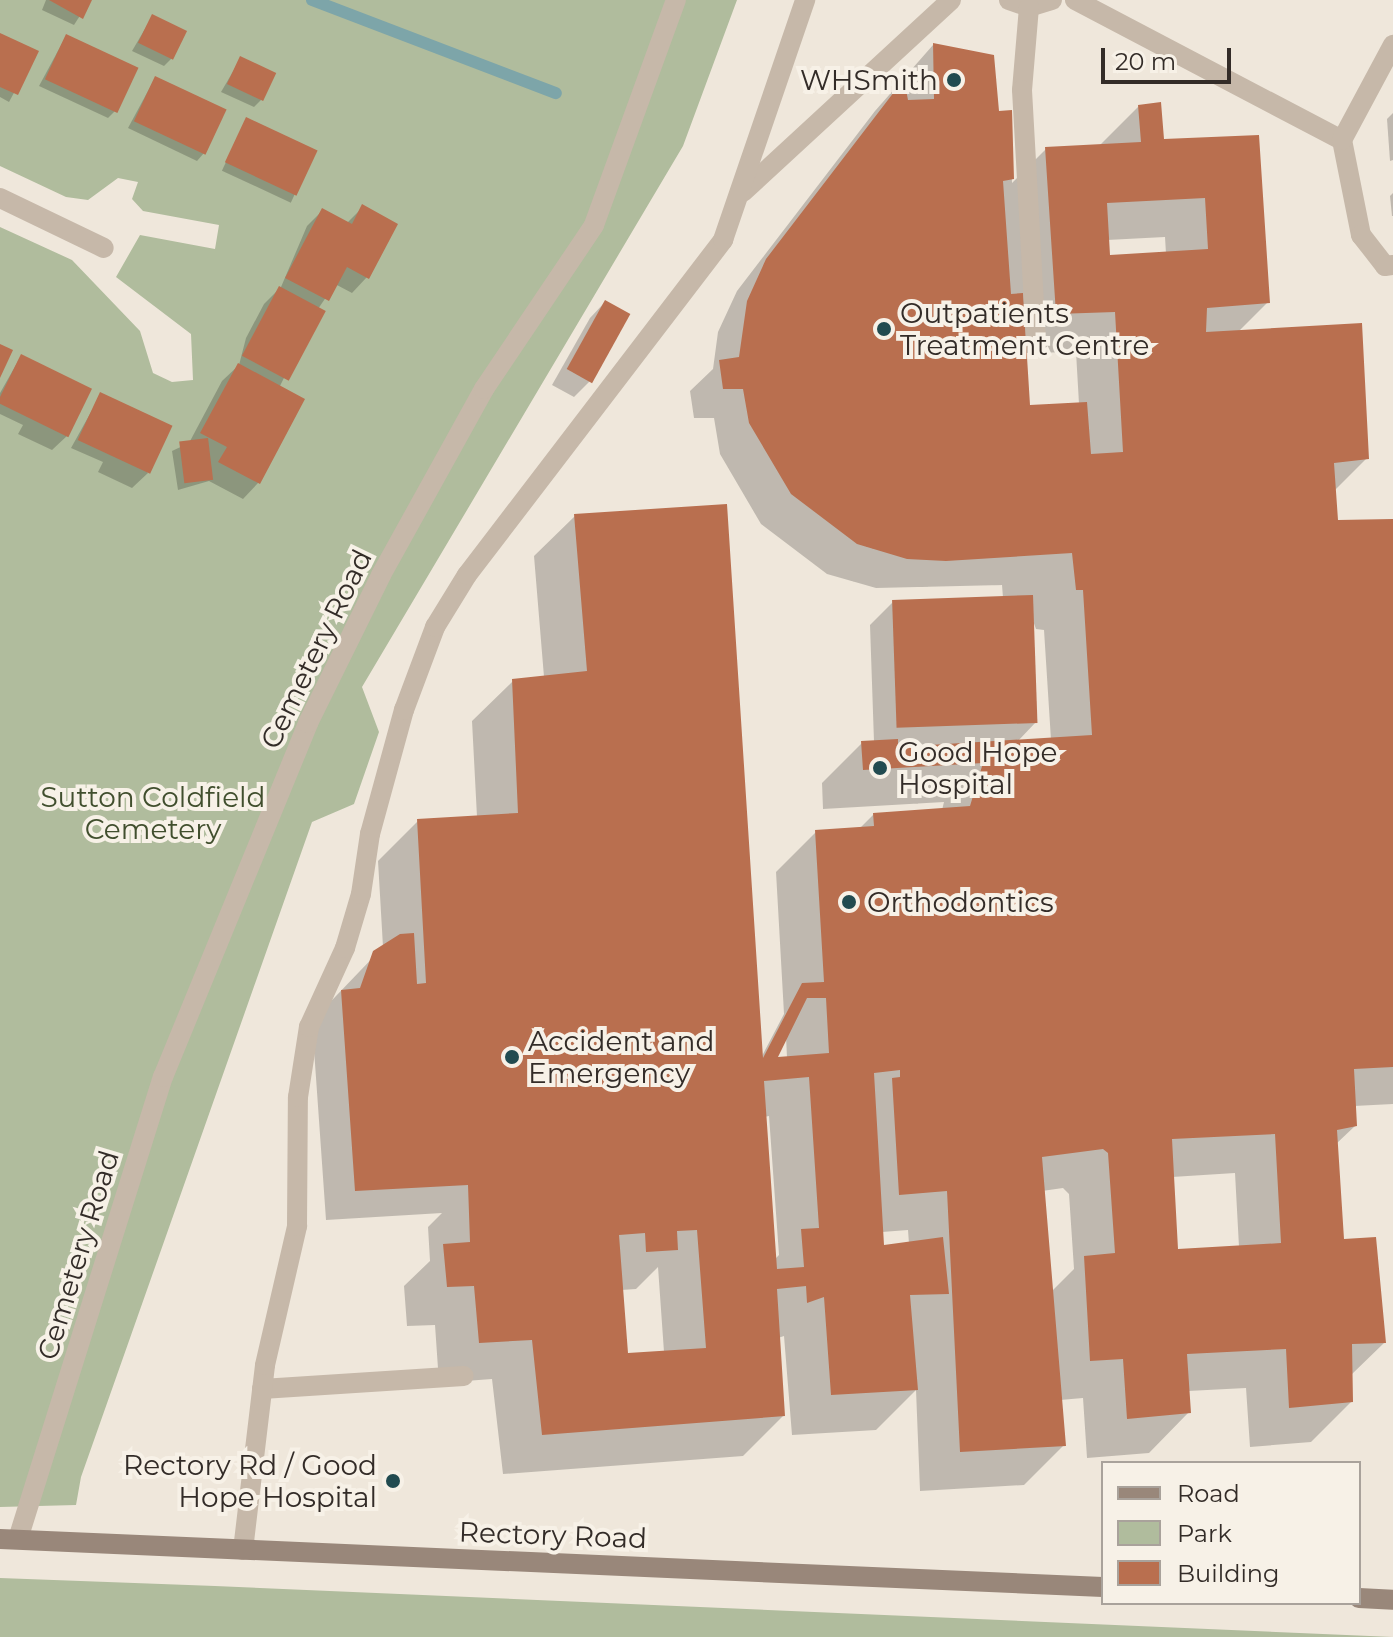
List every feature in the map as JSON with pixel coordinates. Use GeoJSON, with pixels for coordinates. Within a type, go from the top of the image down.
{"type":"FeatureCollection","features":[{"type":"Feature","properties":{"kind":"street","name":"Cemetery Road"},"geometry":{"type":"LineString","coordinates":[[9,1539],[163,1077],[308,723],[381,575],[484,389],[594,225],[676,0]]}},
{"type":"Feature","properties":{"kind":"street"},"geometry":{"type":"LineString","coordinates":[[243,1550],[262,1389],[297,1226],[298,1097],[309,1027],[345,948],[393,751],[435,627],[467,575],[723,240],[805,0]]}},
{"type":"Feature","properties":{"kind":"street"},"geometry":{"type":"LineString","coordinates":[[740,195],[951,0]]}},
{"type":"Feature","properties":{"kind":"street"},"geometry":{"type":"LineString","coordinates":[[1009,0],[1029,7],[1052,0]]}},
{"type":"Feature","properties":{"kind":"street"},"geometry":{"type":"LineString","coordinates":[[1075,0],[1342,140]]}},
{"type":"Feature","properties":{"kind":"street"},"geometry":{"type":"LineString","coordinates":[[1029,7],[1022,90],[1036,344]]}},
{"type":"Feature","properties":{"kind":"street"},"geometry":{"type":"LineString","coordinates":[[1393,45],[1342,140],[1361,235],[1385,266],[1393,265]]}},
{"type":"Feature","properties":{"kind":"street"},"geometry":{"type":"LineString","coordinates":[[0,198],[104,248]]}},
{"type":"Feature","properties":{"kind":"street"},"geometry":{"type":"LineString","coordinates":[[262,1389],[464,1376]]}},
{"type":"Feature","properties":{"kind":"street","name":"Rectory Road"},"geometry":{"type":"LineString","coordinates":[[9,1539],[1101,1587]]}},
{"type":"Feature","properties":{"kind":"street"},"geometry":{"type":"LineString","coordinates":[[1361,1598],[1393,1600]]}},
{"type":"Feature","properties":{"kind":"green space","name":"Sutton Coldfield Cemetery"},"geometry":{"type":"Polygon","coordinates":[[[0,0],[737,0],[683,146],[362,687],[379,732],[354,804],[312,822],[81,1477],[76,1505],[0,1507],[0,227],[72,260],[140,331],[153,373],[172,382],[193,380],[191,334],[116,277],[140,235],[215,249],[219,225],[143,211],[132,199],[138,182],[118,178],[88,200],[66,197],[0,166],[0,0]]]}},
{"type":"Feature","properties":{"kind":"green space"},"geometry":{"type":"Polygon","coordinates":[[[0,1578],[215,1586],[1393,1637],[0,1637],[0,1578]]]}},
{"type":"Feature","properties":{"kind":"building"},"geometry":{"type":"Polygon","coordinates":[[[49,0],[92,0],[83,19],[49,0]]]}},
{"type":"Feature","properties":{"kind":"building"},"geometry":{"type":"Polygon","coordinates":[[[152,14],[187,31],[173,60],[138,43],[152,14]]]}},
{"type":"Feature","properties":{"kind":"building"},"geometry":{"type":"Polygon","coordinates":[[[0,33],[39,51],[18,95],[0,87],[0,33]]]}},
{"type":"Feature","properties":{"kind":"building"},"geometry":{"type":"Polygon","coordinates":[[[66,34],[139,68],[117,113],[45,79],[66,34]]]}},
{"type":"Feature","properties":{"kind":"building"},"geometry":{"type":"Polygon","coordinates":[[[933,43],[994,55],[999,111],[1012,110],[1014,179],[1003,181],[1011,294],[1023,293],[1030,405],[1087,402],[1091,454],[1123,452],[1115,312],[1056,314],[1045,147],[1141,142],[1138,105],[1161,102],[1164,139],[1259,135],[1270,303],[1207,308],[1206,332],[1362,323],[1369,459],[1334,463],[1338,520],[1393,519],[1393,1067],[1354,1069],[1357,1126],[1337,1130],[1344,1239],[1376,1237],[1386,1343],[1352,1344],[1353,1402],[1289,1408],[1286,1349],[1187,1354],[1191,1413],[1127,1419],[1123,1359],[1090,1361],[1084,1256],[1115,1253],[1108,1153],[1103,1149],[1042,1157],[1066,1446],[960,1452],[947,1191],[899,1195],[892,1078],[900,1077],[900,1070],[874,1073],[884,1245],[943,1237],[949,1294],[910,1295],[918,1390],[831,1395],[824,1297],[807,1303],[806,1286],[777,1289],[785,1416],[542,1435],[532,1340],[479,1343],[474,1286],[447,1287],[443,1244],[470,1242],[468,1185],[355,1191],[341,990],[360,988],[373,951],[400,934],[414,933],[417,984],[426,983],[417,819],[518,813],[512,679],[587,671],[574,514],[727,504],[763,1058],[802,983],[824,982],[815,830],[874,826],[873,813],[970,806],[983,763],[863,770],[861,741],[898,739],[898,747],[1092,735],[1083,590],[1076,590],[1072,553],[946,561],[907,559],[857,544],[791,494],[749,423],[743,389],[723,389],[719,360],[739,357],[747,301],[766,259],[904,79],[908,100],[934,99],[933,43]],[[1205,198],[1107,203],[1110,255],[1208,249],[1205,198]],[[807,998],[778,1057],[829,1053],[826,998],[807,998]],[[809,1077],[764,1081],[777,1269],[804,1267],[801,1229],[819,1228],[809,1077]],[[1275,1134],[1172,1139],[1178,1249],[1281,1243],[1275,1134]],[[697,1230],[677,1231],[678,1250],[646,1252],[645,1233],[619,1235],[628,1353],[706,1348],[697,1230]]]}},
{"type":"Feature","properties":{"kind":"building"},"geometry":{"type":"Polygon","coordinates":[[[240,56],[276,73],[263,101],[227,84],[240,56]]]}},
{"type":"Feature","properties":{"kind":"building"},"geometry":{"type":"Polygon","coordinates":[[[155,76],[227,109],[205,155],[134,121],[155,76]]]}},
{"type":"Feature","properties":{"kind":"building"},"geometry":{"type":"Polygon","coordinates":[[[246,117],[318,150],[296,196],[225,162],[246,117]]]}},
{"type":"Feature","properties":{"kind":"building"},"geometry":{"type":"Polygon","coordinates":[[[362,204],[398,224],[369,279],[347,267],[329,301],[285,278],[322,208],[352,224],[362,204]]]}},
{"type":"Feature","properties":{"kind":"building"},"geometry":{"type":"Polygon","coordinates":[[[279,286],[326,311],[289,381],[242,356],[279,286]]]}},
{"type":"Feature","properties":{"kind":"building"},"geometry":{"type":"Polygon","coordinates":[[[605,300],[630,314],[592,383],[567,369],[605,300]]]}},
{"type":"Feature","properties":{"kind":"building"},"geometry":{"type":"Polygon","coordinates":[[[0,344],[13,350],[0,378],[0,344]]]}},
{"type":"Feature","properties":{"kind":"building"},"geometry":{"type":"Polygon","coordinates":[[[21,354],[92,389],[68,437],[0,404],[0,397],[21,354]]]}},
{"type":"Feature","properties":{"kind":"building"},"geometry":{"type":"Polygon","coordinates":[[[238,363],[305,399],[260,484],[218,462],[227,447],[200,433],[238,363]]]}},
{"type":"Feature","properties":{"kind":"building"},"geometry":{"type":"Polygon","coordinates":[[[100,392],[173,426],[150,474],[78,440],[100,392]]]}},
{"type":"Feature","properties":{"kind":"building"},"geometry":{"type":"Polygon","coordinates":[[[208,438],[213,480],[184,483],[179,442],[208,438]]]}},
{"type":"Feature","properties":{"kind":"building"},"geometry":{"type":"Polygon","coordinates":[[[1033,595],[1037,723],[897,728],[892,600],[1033,595]]]}},
{"type":"Feature","properties":{"kind":"waterway"},"geometry":{"type":"LineString","coordinates":[[312,0],[556,93]]}},
{"type":"Feature","properties":{"kind":"place","name":"WHSmith"},"geometry":{"type":"Point","coordinates":[954,80]}},
{"type":"Feature","properties":{"kind":"place","name":"Outpatients Treatment Centre"},"geometry":{"type":"Point","coordinates":[884,329]}},
{"type":"Feature","properties":{"kind":"place","name":"Good Hope Hospital"},"geometry":{"type":"Point","coordinates":[880,768]}},
{"type":"Feature","properties":{"kind":"place","name":"Orthodontics"},"geometry":{"type":"Point","coordinates":[849,902]}},
{"type":"Feature","properties":{"kind":"place","name":"Accident and Emergency"},"geometry":{"type":"Point","coordinates":[512,1057]}},
{"type":"Feature","properties":{"kind":"place","name":"Rectory Rd / Good Hope Hospital"},"geometry":{"type":"Point","coordinates":[393,1481]}}]}
